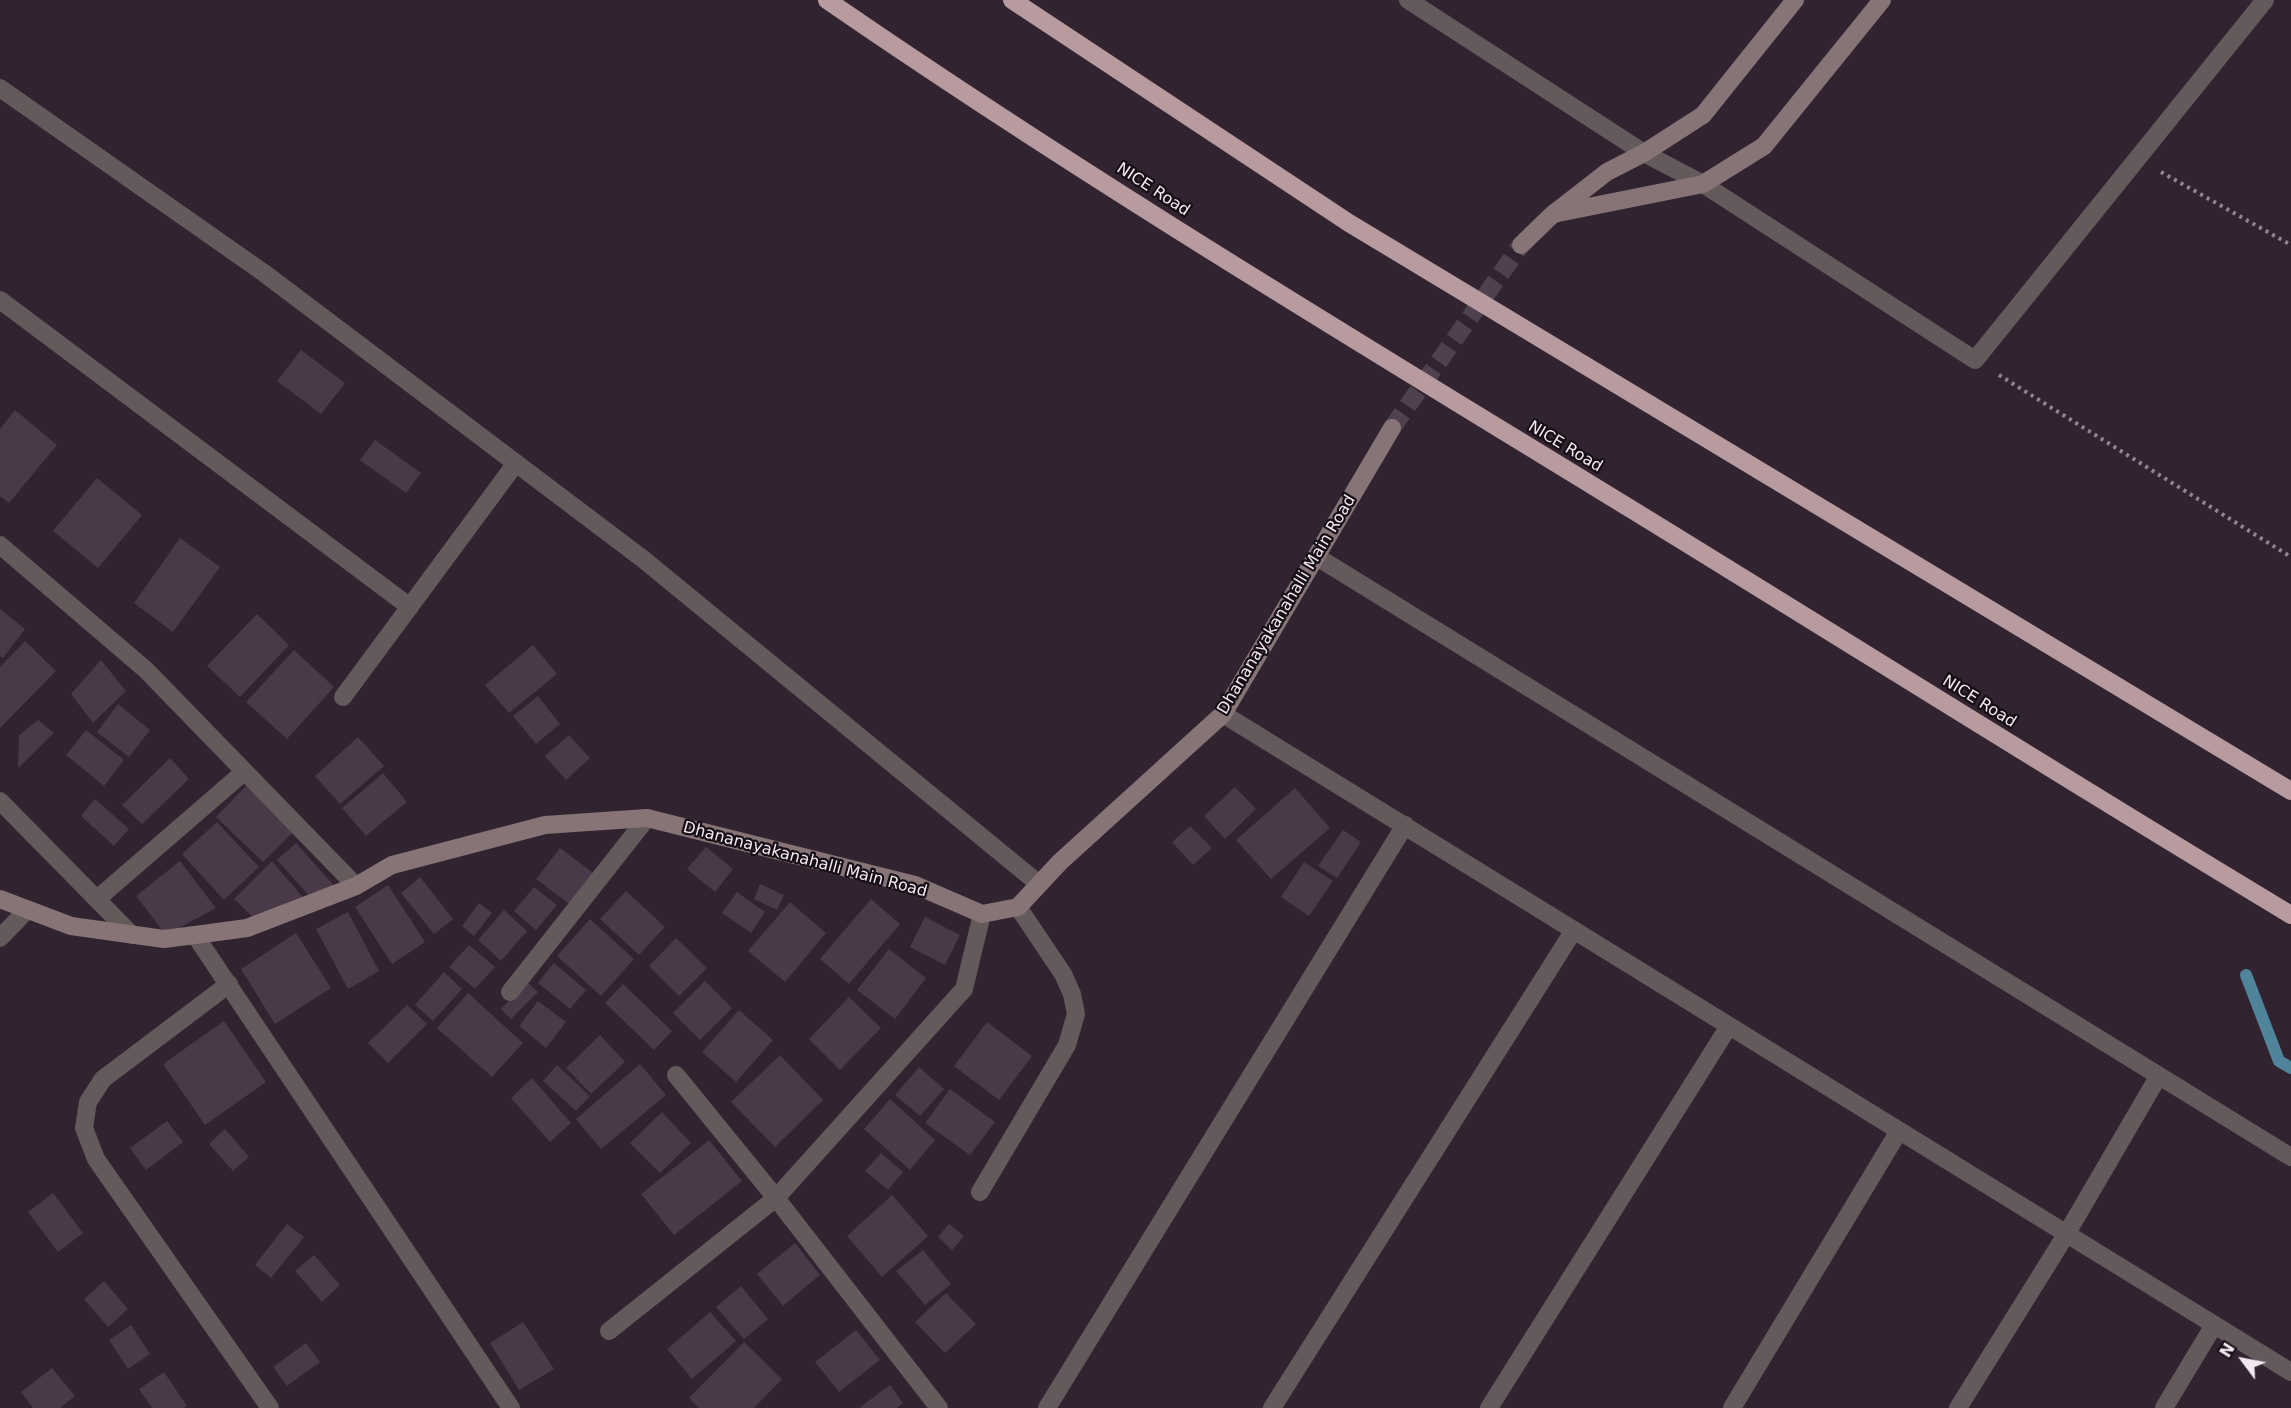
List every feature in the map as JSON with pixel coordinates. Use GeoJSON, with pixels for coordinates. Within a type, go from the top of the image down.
{"type":"FeatureCollection","features":[{"type":"Feature","properties":{"kind":"highway","name":"NICE Road"},"geometry":{"type":"LineString","coordinates":[[827,0],[902,52],[1296,305],[2109,806],[2291,915]]}},
{"type":"Feature","properties":{"kind":"highway"},"geometry":{"type":"LineString","coordinates":[[1012,0],[1349,223],[2291,791]]}},
{"type":"Feature","properties":{"kind":"street"},"geometry":{"type":"LineString","coordinates":[[1408,0],[1644,153],[1703,184],[1975,360],[2265,0]]}},
{"type":"Feature","properties":{"kind":"street"},"geometry":{"type":"LineString","coordinates":[[1521,245],[1553,214],[1607,172],[1644,153],[1703,115],[1795,0]]}},
{"type":"Feature","properties":{"kind":"street"},"geometry":{"type":"LineString","coordinates":[[1553,214],[1675,192],[1703,184],[1764,147],[1882,0]]}},
{"type":"Feature","properties":{"kind":"street"},"geometry":{"type":"LineString","coordinates":[[0,88],[264,273],[643,559],[1039,884]]}},
{"type":"Feature","properties":{"kind":"street"},"geometry":{"type":"LineString","coordinates":[[0,300],[410,607]]}},
{"type":"Feature","properties":{"kind":"street","name":"Dhananayakanahalli Main Road"},"geometry":{"type":"LineString","coordinates":[[1018,907],[1060,862],[1223,714],[1392,428]]}},
{"type":"Feature","properties":{"kind":"street"},"geometry":{"type":"LineString","coordinates":[[343,697],[516,463]]}},
{"type":"Feature","properties":{"kind":"street"},"geometry":{"type":"LineString","coordinates":[[0,545],[146,670],[356,886]]}},
{"type":"Feature","properties":{"kind":"street"},"geometry":{"type":"LineString","coordinates":[[1317,557],[2291,1157]]}},
{"type":"Feature","properties":{"kind":"street"},"geometry":{"type":"LineString","coordinates":[[1223,714],[2291,1372]]}},
{"type":"Feature","properties":{"kind":"street"},"geometry":{"type":"LineString","coordinates":[[97,899],[244,772]]}},
{"type":"Feature","properties":{"kind":"street"},"geometry":{"type":"LineString","coordinates":[[0,801],[132,935]]}},
{"type":"Feature","properties":{"kind":"street"},"geometry":{"type":"LineString","coordinates":[[510,992],[646,818]]}},
{"type":"Feature","properties":{"kind":"street","name":"Dhananayakanahalli Main Road"},"geometry":{"type":"LineString","coordinates":[[0,899],[71,926],[164,939],[248,928],[356,886],[392,866],[544,825],[646,818],[915,885],[982,914]]}},
{"type":"Feature","properties":{"kind":"street"},"geometry":{"type":"LineString","coordinates":[[1047,1408],[1405,825]]}},
{"type":"Feature","properties":{"kind":"street"},"geometry":{"type":"LineString","coordinates":[[609,1331],[776,1198],[964,989],[982,914],[1018,907],[1063,974],[1072,994],[1076,1014],[1067,1045],[980,1192]]}},
{"type":"Feature","properties":{"kind":"street"},"geometry":{"type":"LineString","coordinates":[[0,938],[27,910]]}},
{"type":"Feature","properties":{"kind":"street"},"geometry":{"type":"LineString","coordinates":[[1272,1408],[1574,930]]}},
{"type":"Feature","properties":{"kind":"street"},"geometry":{"type":"LineString","coordinates":[[195,935],[511,1408]]}},
{"type":"Feature","properties":{"kind":"street"},"geometry":{"type":"LineString","coordinates":[[229,984],[103,1079],[88,1102],[84,1128],[96,1159],[270,1408]]}},
{"type":"Feature","properties":{"kind":"street"},"geometry":{"type":"LineString","coordinates":[[1489,1408],[1729,1026]]}},
{"type":"Feature","properties":{"kind":"street"},"geometry":{"type":"LineString","coordinates":[[676,1076],[776,1198],[939,1408]]}},
{"type":"Feature","properties":{"kind":"street"},"geometry":{"type":"LineString","coordinates":[[1958,1408],[2067,1233],[2158,1077]]}},
{"type":"Feature","properties":{"kind":"street"},"geometry":{"type":"LineString","coordinates":[[1732,1408],[1899,1131]]}},
{"type":"Feature","properties":{"kind":"street"},"geometry":{"type":"LineString","coordinates":[[2164,1408],[2214,1325]]}},
{"type":"Feature","properties":{"kind":"path"},"geometry":{"type":"LineString","coordinates":[[2137,159],[2291,245]]}},
{"type":"Feature","properties":{"kind":"path"},"geometry":{"type":"LineString","coordinates":[[1975,360],[2291,557]]}},
{"type":"Feature","properties":{"kind":"building"},"geometry":{"type":"Polygon","coordinates":[[[301,350],[345,383],[321,414],[277,381],[301,350]]]}},
{"type":"Feature","properties":{"kind":"building"},"geometry":{"type":"Polygon","coordinates":[[[15,410],[57,445],[9,503],[0,496],[0,429],[15,410]]]}},
{"type":"Feature","properties":{"kind":"building"},"geometry":{"type":"Polygon","coordinates":[[[375,440],[421,473],[406,493],[360,460],[375,440]]]}},
{"type":"Feature","properties":{"kind":"building"},"geometry":{"type":"Polygon","coordinates":[[[97,478],[142,515],[98,568],[53,531],[97,478]]]}},
{"type":"Feature","properties":{"kind":"building"},"geometry":{"type":"Polygon","coordinates":[[[180,538],[220,567],[173,632],[134,603],[180,538]]]}},
{"type":"Feature","properties":{"kind":"building"},"geometry":{"type":"Polygon","coordinates":[[[0,609],[25,629],[3,658],[0,656],[0,609]]]}},
{"type":"Feature","properties":{"kind":"building"},"geometry":{"type":"Polygon","coordinates":[[[257,614],[289,645],[240,697],[207,666],[257,614]]]}},
{"type":"Feature","properties":{"kind":"building"},"geometry":{"type":"Polygon","coordinates":[[[25,641],[56,671],[0,728],[0,667],[25,641]]]}},
{"type":"Feature","properties":{"kind":"building"},"geometry":{"type":"Polygon","coordinates":[[[533,645],[557,674],[509,713],[485,685],[533,645]]]}},
{"type":"Feature","properties":{"kind":"building"},"geometry":{"type":"Polygon","coordinates":[[[294,650],[334,687],[287,739],[246,702],[294,650]]]}},
{"type":"Feature","properties":{"kind":"building"},"geometry":{"type":"Polygon","coordinates":[[[101,660],[126,691],[93,723],[71,694],[101,660]]]}},
{"type":"Feature","properties":{"kind":"building"},"geometry":{"type":"Polygon","coordinates":[[[538,696],[560,724],[536,744],[513,716],[538,696]]]}},
{"type":"Feature","properties":{"kind":"building"},"geometry":{"type":"Polygon","coordinates":[[[118,704],[150,730],[129,757],[97,732],[118,704]]]}},
{"type":"Feature","properties":{"kind":"building"},"geometry":{"type":"Polygon","coordinates":[[[38,720],[54,733],[18,768],[19,735],[38,720]]]}},
{"type":"Feature","properties":{"kind":"building"},"geometry":{"type":"Polygon","coordinates":[[[86,730],[124,760],[104,786],[66,755],[86,730]]]}},
{"type":"Feature","properties":{"kind":"building"},"geometry":{"type":"Polygon","coordinates":[[[569,735],[590,758],[566,780],[545,756],[569,735]]]}},
{"type":"Feature","properties":{"kind":"building"},"geometry":{"type":"Polygon","coordinates":[[[358,737],[384,766],[340,804],[315,776],[358,737]]]}},
{"type":"Feature","properties":{"kind":"building"},"geometry":{"type":"Polygon","coordinates":[[[170,758],[189,779],[142,824],[122,805],[170,758]]]}},
{"type":"Feature","properties":{"kind":"building"},"geometry":{"type":"Polygon","coordinates":[[[383,773],[407,802],[366,836],[342,808],[383,773]]]}},
{"type":"Feature","properties":{"kind":"building"},"geometry":{"type":"Polygon","coordinates":[[[246,786],[293,832],[263,862],[216,817],[246,786]]]}},
{"type":"Feature","properties":{"kind":"building"},"geometry":{"type":"Polygon","coordinates":[[[1235,787],[1256,809],[1225,839],[1204,816],[1235,787]]]}},
{"type":"Feature","properties":{"kind":"building"},"geometry":{"type":"Polygon","coordinates":[[[1295,788],[1330,828],[1271,879],[1236,840],[1295,788]]]}},
{"type":"Feature","properties":{"kind":"building"},"geometry":{"type":"Polygon","coordinates":[[[95,799],[129,829],[114,846],[81,816],[95,799]]]}},
{"type":"Feature","properties":{"kind":"building"},"geometry":{"type":"Polygon","coordinates":[[[217,822],[259,867],[224,900],[182,854],[217,822]]]}},
{"type":"Feature","properties":{"kind":"building"},"geometry":{"type":"Polygon","coordinates":[[[1190,826],[1212,848],[1193,865],[1172,842],[1190,826]]]}},
{"type":"Feature","properties":{"kind":"building"},"geometry":{"type":"Polygon","coordinates":[[[1343,830],[1361,842],[1337,878],[1318,866],[1343,830]]]}},
{"type":"Feature","properties":{"kind":"building"},"geometry":{"type":"Polygon","coordinates":[[[296,843],[337,889],[312,899],[277,860],[296,843]]]}},
{"type":"Feature","properties":{"kind":"building"},"geometry":{"type":"Polygon","coordinates":[[[706,847],[733,869],[715,892],[687,869],[706,847]]]}},
{"type":"Feature","properties":{"kind":"building"},"geometry":{"type":"Polygon","coordinates":[[[560,848],[596,875],[573,907],[536,879],[560,848]]]}},
{"type":"Feature","properties":{"kind":"building"},"geometry":{"type":"Polygon","coordinates":[[[180,861],[216,908],[166,935],[136,896],[180,861]]]}},
{"type":"Feature","properties":{"kind":"building"},"geometry":{"type":"Polygon","coordinates":[[[272,861],[306,901],[257,921],[234,899],[272,861]]]}},
{"type":"Feature","properties":{"kind":"building"},"geometry":{"type":"Polygon","coordinates":[[[1304,862],[1333,881],[1309,916],[1281,897],[1304,862]]]}},
{"type":"Feature","properties":{"kind":"building"},"geometry":{"type":"Polygon","coordinates":[[[420,877],[453,919],[434,934],[401,893],[420,877]]]}},
{"type":"Feature","properties":{"kind":"building"},"geometry":{"type":"Polygon","coordinates":[[[760,884],[784,895],[777,910],[754,899],[760,884]]]}},
{"type":"Feature","properties":{"kind":"building"},"geometry":{"type":"Polygon","coordinates":[[[388,885],[425,942],[392,964],[355,907],[388,885]]]}},
{"type":"Feature","properties":{"kind":"building"},"geometry":{"type":"Polygon","coordinates":[[[534,887],[557,905],[536,930],[514,911],[534,887]]]}},
{"type":"Feature","properties":{"kind":"building"},"geometry":{"type":"Polygon","coordinates":[[[626,891],[665,927],[639,955],[600,919],[626,891]]]}},
{"type":"Feature","properties":{"kind":"building"},"geometry":{"type":"Polygon","coordinates":[[[737,892],[765,912],[751,933],[722,913],[737,892]]]}},
{"type":"Feature","properties":{"kind":"building"},"geometry":{"type":"Polygon","coordinates":[[[871,899],[900,924],[849,984],[820,959],[871,899]]]}},
{"type":"Feature","properties":{"kind":"building"},"geometry":{"type":"Polygon","coordinates":[[[790,902],[826,933],[785,982],[748,951],[790,902]]]}},
{"type":"Feature","properties":{"kind":"building"},"geometry":{"type":"Polygon","coordinates":[[[479,903],[492,913],[474,936],[462,926],[479,903]]]}},
{"type":"Feature","properties":{"kind":"building"},"geometry":{"type":"Polygon","coordinates":[[[504,910],[527,931],[501,961],[478,940],[504,910]]]}},
{"type":"Feature","properties":{"kind":"building"},"geometry":{"type":"Polygon","coordinates":[[[348,912],[379,971],[348,989],[316,929],[348,912]]]}},
{"type":"Feature","properties":{"kind":"building"},"geometry":{"type":"Polygon","coordinates":[[[925,917],[960,935],[945,965],[910,947],[925,917]]]}},
{"type":"Feature","properties":{"kind":"building"},"geometry":{"type":"Polygon","coordinates":[[[590,919],[634,959],[601,996],[557,956],[590,919]]]}},
{"type":"Feature","properties":{"kind":"building"},"geometry":{"type":"Polygon","coordinates":[[[296,933],[331,988],[275,1024],[241,969],[296,933]]]}},
{"type":"Feature","properties":{"kind":"building"},"geometry":{"type":"Polygon","coordinates":[[[676,938],[707,968],[679,996],[649,966],[676,938]]]}},
{"type":"Feature","properties":{"kind":"building"},"geometry":{"type":"Polygon","coordinates":[[[469,945],[495,967],[475,989],[449,967],[469,945]]]}},
{"type":"Feature","properties":{"kind":"building"},"geometry":{"type":"Polygon","coordinates":[[[889,949],[926,978],[895,1019],[857,990],[889,949]]]}},
{"type":"Feature","properties":{"kind":"building"},"geometry":{"type":"Polygon","coordinates":[[[554,963],[586,990],[570,1009],[538,983],[554,963]]]}},
{"type":"Feature","properties":{"kind":"building"},"geometry":{"type":"Polygon","coordinates":[[[444,972],[462,989],[433,1021],[415,1005],[444,972]]]}},
{"type":"Feature","properties":{"kind":"building"},"geometry":{"type":"Polygon","coordinates":[[[705,981],[732,1008],[700,1040],[673,1013],[705,981]]]}},
{"type":"Feature","properties":{"kind":"building"},"geometry":{"type":"Polygon","coordinates":[[[527,982],[538,992],[511,1019],[501,1009],[527,982]]]}},
{"type":"Feature","properties":{"kind":"building"},"geometry":{"type":"Polygon","coordinates":[[[623,984],[672,1031],[654,1050],[605,1003],[623,984]]]}},
{"type":"Feature","properties":{"kind":"building"},"geometry":{"type":"Polygon","coordinates":[[[468,993],[523,1043],[492,1077],[437,1028],[468,993]]]}},
{"type":"Feature","properties":{"kind":"building"},"geometry":{"type":"Polygon","coordinates":[[[849,997],[881,1028],[840,1070],[809,1039],[849,997]]]}},
{"type":"Feature","properties":{"kind":"building"},"geometry":{"type":"Polygon","coordinates":[[[538,1001],[566,1022],[546,1048],[519,1026],[538,1001]]]}},
{"type":"Feature","properties":{"kind":"building"},"geometry":{"type":"Polygon","coordinates":[[[407,1005],[427,1024],[388,1063],[368,1043],[407,1005]]]}},
{"type":"Feature","properties":{"kind":"building"},"geometry":{"type":"Polygon","coordinates":[[[739,1010],[773,1040],[736,1082],[702,1052],[739,1010]]]}},
{"type":"Feature","properties":{"kind":"building"},"geometry":{"type":"Polygon","coordinates":[[[224,1021],[266,1082],[205,1125],[163,1064],[224,1021]]]}},
{"type":"Feature","properties":{"kind":"building"},"geometry":{"type":"Polygon","coordinates":[[[987,1022],[1032,1056],[999,1100],[954,1066],[987,1022]]]}},
{"type":"Feature","properties":{"kind":"building"},"geometry":{"type":"Polygon","coordinates":[[[600,1035],[625,1062],[591,1094],[566,1068],[600,1035]]]}},
{"type":"Feature","properties":{"kind":"building"},"geometry":{"type":"Polygon","coordinates":[[[780,1055],[823,1100],[775,1147],[731,1102],[780,1055]]]}},
{"type":"Feature","properties":{"kind":"building"},"geometry":{"type":"Polygon","coordinates":[[[640,1064],[666,1095],[601,1149],[576,1119],[640,1064]]]}},
{"type":"Feature","properties":{"kind":"building"},"geometry":{"type":"Polygon","coordinates":[[[557,1065],[590,1096],[576,1111],[543,1081],[557,1065]]]}},
{"type":"Feature","properties":{"kind":"building"},"geometry":{"type":"Polygon","coordinates":[[[919,1067],[944,1089],[920,1116],[895,1095],[919,1067]]]}},
{"type":"Feature","properties":{"kind":"building"},"geometry":{"type":"Polygon","coordinates":[[[532,1078],[571,1123],[550,1142],[511,1098],[532,1078]]]}},
{"type":"Feature","properties":{"kind":"building"},"geometry":{"type":"Polygon","coordinates":[[[950,1089],[995,1122],[970,1155],[925,1123],[950,1089]]]}},
{"type":"Feature","properties":{"kind":"building"},"geometry":{"type":"Polygon","coordinates":[[[890,1099],[935,1140],[910,1170],[864,1129],[890,1099]]]}},
{"type":"Feature","properties":{"kind":"building"},"geometry":{"type":"Polygon","coordinates":[[[662,1112],[691,1143],[660,1173],[630,1143],[662,1112]]]}},
{"type":"Feature","properties":{"kind":"building"},"geometry":{"type":"Polygon","coordinates":[[[167,1121],[183,1142],[146,1170],[130,1148],[167,1121]]]}},
{"type":"Feature","properties":{"kind":"building"},"geometry":{"type":"Polygon","coordinates":[[[225,1129],[249,1157],[233,1171],[209,1144],[225,1129]]]}},
{"type":"Feature","properties":{"kind":"building"},"geometry":{"type":"Polygon","coordinates":[[[709,1140],[742,1181],[674,1235],[641,1194],[709,1140]]]}},
{"type":"Feature","properties":{"kind":"building"},"geometry":{"type":"Polygon","coordinates":[[[881,1153],[903,1172],[888,1190],[865,1171],[881,1153]]]}},
{"type":"Feature","properties":{"kind":"building"},"geometry":{"type":"Polygon","coordinates":[[[53,1193],[83,1233],[58,1252],[28,1212],[53,1193]]]}},
{"type":"Feature","properties":{"kind":"building"},"geometry":{"type":"Polygon","coordinates":[[[892,1195],[928,1236],[882,1277],[847,1236],[892,1195]]]}},
{"type":"Feature","properties":{"kind":"building"},"geometry":{"type":"Polygon","coordinates":[[[287,1224],[304,1237],[271,1278],[255,1265],[287,1224]]]}},
{"type":"Feature","properties":{"kind":"building"},"geometry":{"type":"Polygon","coordinates":[[[949,1224],[964,1236],[952,1250],[938,1237],[949,1224]]]}},
{"type":"Feature","properties":{"kind":"building"},"geometry":{"type":"Polygon","coordinates":[[[795,1243],[820,1275],[783,1306],[757,1274],[795,1243]]]}},
{"type":"Feature","properties":{"kind":"building"},"geometry":{"type":"Polygon","coordinates":[[[923,1250],[951,1284],[925,1305],[896,1271],[923,1250]]]}},
{"type":"Feature","properties":{"kind":"building"},"geometry":{"type":"Polygon","coordinates":[[[314,1255],[340,1285],[322,1302],[295,1271],[314,1255]]]}},
{"type":"Feature","properties":{"kind":"building"},"geometry":{"type":"Polygon","coordinates":[[[104,1281],[128,1309],[108,1327],[84,1299],[104,1281]]]}},
{"type":"Feature","properties":{"kind":"building"},"geometry":{"type":"Polygon","coordinates":[[[741,1286],[768,1319],[744,1339],[716,1307],[741,1286]]]}},
{"type":"Feature","properties":{"kind":"building"},"geometry":{"type":"Polygon","coordinates":[[[946,1293],[976,1324],[945,1353],[915,1322],[946,1293]]]}},
{"type":"Feature","properties":{"kind":"building"},"geometry":{"type":"Polygon","coordinates":[[[710,1312],[736,1341],[692,1379],[667,1349],[710,1312]]]}},
{"type":"Feature","properties":{"kind":"building"},"geometry":{"type":"Polygon","coordinates":[[[523,1322],[554,1369],[519,1390],[490,1343],[523,1322]]]}},
{"type":"Feature","properties":{"kind":"building"},"geometry":{"type":"Polygon","coordinates":[[[131,1325],[150,1354],[128,1369],[109,1340],[131,1325]]]}},
{"type":"Feature","properties":{"kind":"building"},"geometry":{"type":"Polygon","coordinates":[[[856,1330],[880,1360],[839,1392],[815,1362],[856,1330]]]}},
{"type":"Feature","properties":{"kind":"building"},"geometry":{"type":"Polygon","coordinates":[[[744,1342],[782,1379],[754,1408],[699,1408],[689,1398],[744,1342]]]}},
{"type":"Feature","properties":{"kind":"building"},"geometry":{"type":"Polygon","coordinates":[[[306,1343],[320,1362],[287,1386],[273,1367],[306,1343]]]}},
{"type":"Feature","properties":{"kind":"building"},"geometry":{"type":"Polygon","coordinates":[[[52,1368],[75,1396],[60,1408],[33,1408],[21,1392],[52,1368]]]}},
{"type":"Feature","properties":{"kind":"building"},"geometry":{"type":"Polygon","coordinates":[[[164,1372],[187,1406],[152,1408],[139,1389],[164,1372]]]}},
{"type":"Feature","properties":{"kind":"building"},"geometry":{"type":"Polygon","coordinates":[[[890,1385],[903,1403],[897,1408],[859,1408],[890,1385]]]}},
{"type":"Feature","properties":{"kind":"waterway"},"geometry":{"type":"LineString","coordinates":[[2246,975],[2279,1061],[2291,1068]]}},
{"type":"Feature","properties":{"kind":"tunnel"},"geometry":{"type":"LineString","coordinates":[[1392,428],[1521,245]]}}]}
